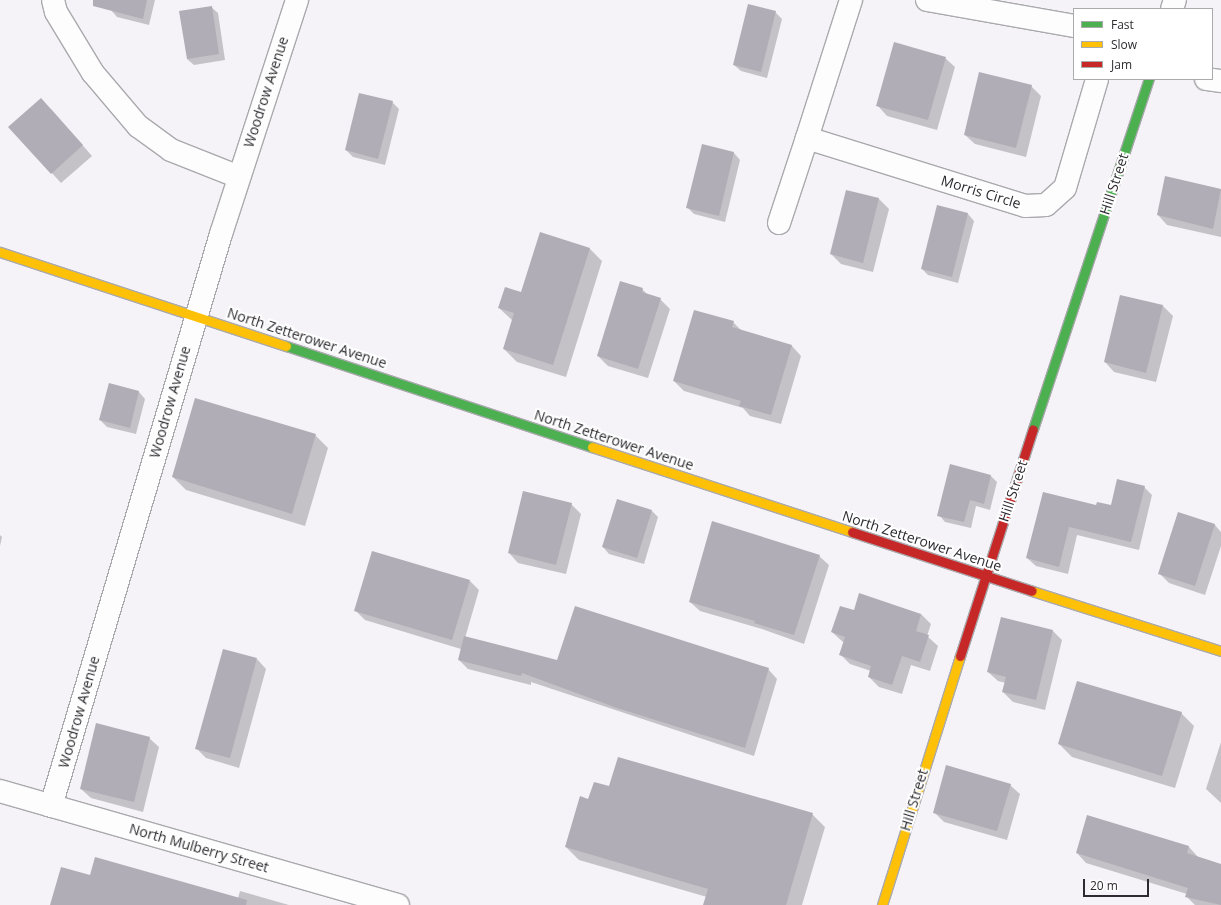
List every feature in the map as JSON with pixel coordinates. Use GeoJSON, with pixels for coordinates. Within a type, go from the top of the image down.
{"type":"FeatureCollection","features":[{"type":"Feature","properties":{"kind":"street"},"geometry":{"type":"LineString","coordinates":[[53,0],[56,12],[93,73],[138,126],[171,150],[239,177]]}},
{"type":"Feature","properties":{"kind":"street","name":"Woodrow Avenue"},"geometry":{"type":"LineString","coordinates":[[51,806],[196,316],[239,177],[297,0]]}},
{"type":"Feature","properties":{"kind":"street"},"geometry":{"type":"LineString","coordinates":[[779,223],[851,0]]}},
{"type":"Feature","properties":{"kind":"street"},"geometry":{"type":"LineString","coordinates":[[928,0],[1073,26]]}},
{"type":"Feature","properties":{"kind":"street","name":"Morris Circle"},"geometry":{"type":"LineString","coordinates":[[807,138],[1025,206],[1046,205],[1065,188],[1097,80]]}},
{"type":"Feature","properties":{"kind":"street","name":"Hill Street"},"geometry":{"type":"LineString","coordinates":[[882,905],[985,576],[1149,80]]}},
{"type":"Feature","properties":{"kind":"street","name":"North Zetterower Avenue"},"geometry":{"type":"LineString","coordinates":[[0,252],[985,576],[1221,651]]}},
{"type":"Feature","properties":{"kind":"street","name":"North Mulberry Street"},"geometry":{"type":"LineString","coordinates":[[0,791],[398,905]]}},
{"type":"Feature","properties":{"kind":"building"},"geometry":{"type":"Polygon","coordinates":[[[93,0],[147,0],[143,19],[93,6],[93,0]]]}},
{"type":"Feature","properties":{"kind":"building"},"geometry":{"type":"Polygon","coordinates":[[[748,4],[776,11],[761,72],[733,65],[748,4]]]}},
{"type":"Feature","properties":{"kind":"building"},"geometry":{"type":"Polygon","coordinates":[[[212,6],[219,54],[187,59],[179,11],[212,6]]]}},
{"type":"Feature","properties":{"kind":"building"},"geometry":{"type":"Polygon","coordinates":[[[894,42],[946,57],[928,120],[876,106],[894,42]]]}},
{"type":"Feature","properties":{"kind":"building"},"geometry":{"type":"Polygon","coordinates":[[[979,72],[1032,85],[1016,148],[964,135],[979,72]]]}},
{"type":"Feature","properties":{"kind":"building"},"geometry":{"type":"Polygon","coordinates":[[[359,93],[393,101],[378,159],[345,150],[359,93]]]}},
{"type":"Feature","properties":{"kind":"building"},"geometry":{"type":"Polygon","coordinates":[[[41,98],[83,145],[51,174],[8,127],[41,98]]]}},
{"type":"Feature","properties":{"kind":"building"},"geometry":{"type":"Polygon","coordinates":[[[702,144],[734,152],[719,216],[686,208],[702,144]]]}},
{"type":"Feature","properties":{"kind":"building"},"geometry":{"type":"Polygon","coordinates":[[[1165,176],[1221,189],[1213,229],[1157,215],[1165,176]]]}},
{"type":"Feature","properties":{"kind":"building"},"geometry":{"type":"Polygon","coordinates":[[[846,190],[879,198],[863,263],[830,254],[846,190]]]}},
{"type":"Feature","properties":{"kind":"building"},"geometry":{"type":"Polygon","coordinates":[[[937,205],[968,213],[952,277],[921,269],[937,205]]]}},
{"type":"Feature","properties":{"kind":"building"},"geometry":{"type":"Polygon","coordinates":[[[540,232],[590,248],[553,365],[503,349],[514,313],[498,308],[505,287],[521,292],[540,232]]]}},
{"type":"Feature","properties":{"kind":"building"},"geometry":{"type":"Polygon","coordinates":[[[620,281],[643,288],[642,292],[661,298],[638,369],[597,356],[620,281]]]}},
{"type":"Feature","properties":{"kind":"building"},"geometry":{"type":"Polygon","coordinates":[[[1120,295],[1163,305],[1146,373],[1104,362],[1120,295]]]}},
{"type":"Feature","properties":{"kind":"building"},"geometry":{"type":"Polygon","coordinates":[[[694,310],[734,321],[732,327],[792,345],[771,415],[739,406],[741,401],[673,381],[694,310]]]}},
{"type":"Feature","properties":{"kind":"building"},"geometry":{"type":"Polygon","coordinates":[[[109,383],[139,391],[130,428],[99,420],[109,383]]]}},
{"type":"Feature","properties":{"kind":"building"},"geometry":{"type":"Polygon","coordinates":[[[195,398],[316,434],[292,514],[172,477],[195,398]]]}},
{"type":"Feature","properties":{"kind":"building"},"geometry":{"type":"Polygon","coordinates":[[[950,464],[991,475],[984,504],[970,500],[964,522],[937,516],[950,464]]]}},
{"type":"Feature","properties":{"kind":"building"},"geometry":{"type":"Polygon","coordinates":[[[1117,479],[1145,486],[1131,542],[1069,527],[1059,567],[1026,558],[1043,492],[1096,505],[1097,502],[1111,505],[1117,479]]]}},
{"type":"Feature","properties":{"kind":"building"},"geometry":{"type":"Polygon","coordinates":[[[523,491],[572,503],[556,565],[508,553],[523,491]]]}},
{"type":"Feature","properties":{"kind":"building"},"geometry":{"type":"Polygon","coordinates":[[[617,499],[652,510],[637,558],[602,547],[617,499]]]}},
{"type":"Feature","properties":{"kind":"building"},"geometry":{"type":"Polygon","coordinates":[[[1178,512],[1215,524],[1195,586],[1158,574],[1178,512]]]}},
{"type":"Feature","properties":{"kind":"building"},"geometry":{"type":"Polygon","coordinates":[[[712,521],[820,555],[794,635],[754,623],[755,621],[689,602],[712,521]]]}},
{"type":"Feature","properties":{"kind":"building"},"geometry":{"type":"Polygon","coordinates":[[[372,551],[470,580],[452,640],[354,611],[372,551]]]}},
{"type":"Feature","properties":{"kind":"building"},"geometry":{"type":"Polygon","coordinates":[[[859,593],[921,614],[916,631],[929,635],[920,662],[902,656],[892,685],[868,677],[871,666],[839,655],[845,637],[831,632],[840,606],[854,610],[859,593]]]}},
{"type":"Feature","properties":{"kind":"building"},"geometry":{"type":"Polygon","coordinates":[[[575,606],[769,668],[745,748],[617,708],[522,673],[521,676],[458,660],[464,636],[557,660],[575,606]]]}},
{"type":"Feature","properties":{"kind":"building"},"geometry":{"type":"Polygon","coordinates":[[[1001,617],[1053,630],[1036,700],[1002,692],[1006,677],[987,672],[1001,617]]]}},
{"type":"Feature","properties":{"kind":"building"},"geometry":{"type":"Polygon","coordinates":[[[223,649],[257,658],[230,758],[195,749],[223,649]]]}},
{"type":"Feature","properties":{"kind":"building"},"geometry":{"type":"Polygon","coordinates":[[[1077,681],[1182,712],[1162,776],[1058,744],[1077,681]]]}},
{"type":"Feature","properties":{"kind":"building"},"geometry":{"type":"Polygon","coordinates":[[[96,723],[150,737],[134,802],[80,789],[96,723]]]}},
{"type":"Feature","properties":{"kind":"building"},"geometry":{"type":"Polygon","coordinates":[[[618,757],[813,813],[786,905],[703,905],[708,889],[565,847],[580,796],[588,799],[594,782],[609,786],[618,757]]]}},
{"type":"Feature","properties":{"kind":"building"},"geometry":{"type":"Polygon","coordinates":[[[946,765],[1011,784],[997,831],[933,813],[946,765]]]}},
{"type":"Feature","properties":{"kind":"building"},"geometry":{"type":"Polygon","coordinates":[[[1087,815],[1189,846],[1187,853],[1221,864],[1221,905],[1185,897],[1188,888],[1076,853],[1087,815]]]}},
{"type":"Feature","properties":{"kind":"building"},"geometry":{"type":"Polygon","coordinates":[[[95,857],[247,900],[246,905],[50,905],[61,867],[90,875],[95,857]]]}},
{"type":"Feature","properties":{"kind":"traffic: fast"},"geometry":{"type":"LineString","coordinates":[[1033,429],[1149,80]]}},
{"type":"Feature","properties":{"kind":"traffic: fast"},"geometry":{"type":"LineString","coordinates":[[286,346],[592,447]]}},
{"type":"Feature","properties":{"kind":"traffic: slow"},"geometry":{"type":"LineString","coordinates":[[0,252],[286,346]]}},
{"type":"Feature","properties":{"kind":"traffic: slow"},"geometry":{"type":"LineString","coordinates":[[592,447],[852,532]]}},
{"type":"Feature","properties":{"kind":"traffic: slow"},"geometry":{"type":"LineString","coordinates":[[1032,591],[1221,651]]}},
{"type":"Feature","properties":{"kind":"traffic: slow"},"geometry":{"type":"LineString","coordinates":[[882,905],[960,656]]}},
{"type":"Feature","properties":{"kind":"traffic: jam"},"geometry":{"type":"LineString","coordinates":[[960,656],[1033,429]]}},
{"type":"Feature","properties":{"kind":"traffic: jam"},"geometry":{"type":"LineString","coordinates":[[852,532],[1032,591]]}}]}
